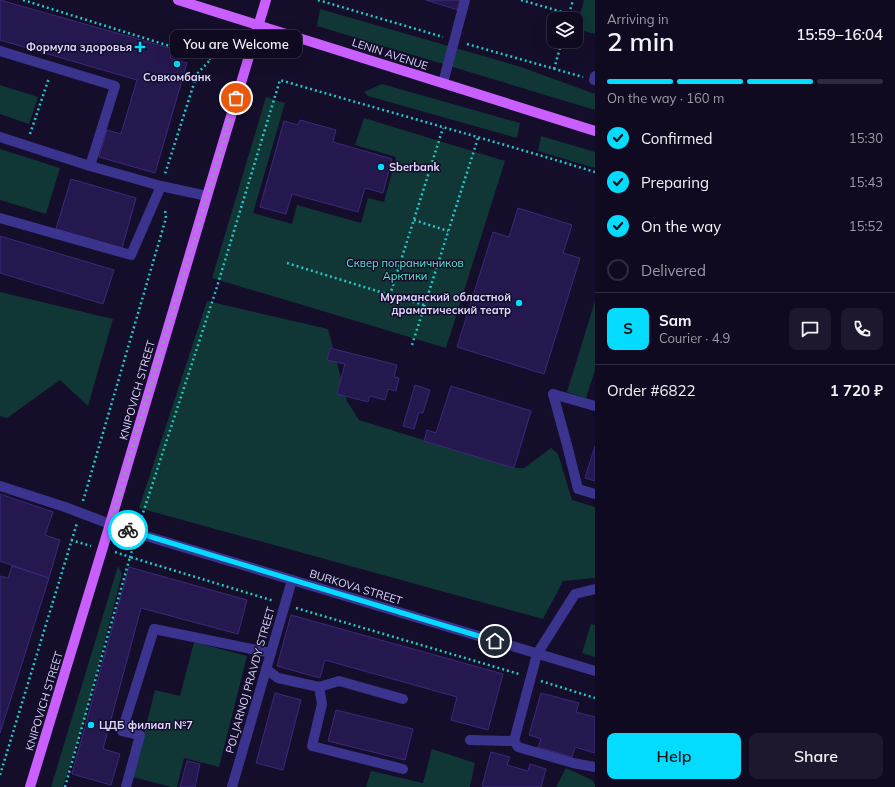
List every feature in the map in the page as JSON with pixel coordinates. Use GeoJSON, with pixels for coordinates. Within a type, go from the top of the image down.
{"type":"FeatureCollection","features":[{"type":"Feature","properties":{"kind":"main road","name":"LENIN AVENUE"},"geometry":{"type":"LineString","coordinates":[[178,0],[595,130]]}},
{"type":"Feature","properties":{"kind":"main road","name":"KNIPOVICH STREET"},"geometry":{"type":"LineString","coordinates":[[30,787],[266,0]]}},
{"type":"Feature","properties":{"kind":"street"},"geometry":{"type":"LineString","coordinates":[[443,83],[465,0]]}},
{"type":"Feature","properties":{"kind":"street"},"geometry":{"type":"LineString","coordinates":[[0,51],[115,86],[90,166]]}},
{"type":"Feature","properties":{"kind":"street"},"geometry":{"type":"LineString","coordinates":[[0,137],[90,166],[161,186],[206,196]]}},
{"type":"Feature","properties":{"kind":"street"},"geometry":{"type":"LineString","coordinates":[[0,218],[131,255],[161,186]]}},
{"type":"Feature","properties":{"kind":"street"},"geometry":{"type":"LineString","coordinates":[[595,406],[553,394],[578,488],[595,494]]}},
{"type":"Feature","properties":{"kind":"street","name":"BURKOVA STREET"},"geometry":{"type":"LineString","coordinates":[[0,486],[65,507],[136,533],[595,671]]}},
{"type":"Feature","properties":{"kind":"street","name":"POLJARNOJ PRAVDY STREET"},"geometry":{"type":"LineString","coordinates":[[232,787],[292,580]]}},
{"type":"Feature","properties":{"kind":"street"},"geometry":{"type":"LineString","coordinates":[[595,589],[575,594],[537,654],[514,741],[518,747],[595,767]]}},
{"type":"Feature","properties":{"kind":"street"},"geometry":{"type":"LineString","coordinates":[[126,787],[140,735],[122,732],[154,629],[271,653]]}},
{"type":"Feature","properties":{"kind":"street"},"geometry":{"type":"LineString","coordinates":[[266,669],[278,678],[319,688],[339,681],[403,699]]}},
{"type":"Feature","properties":{"kind":"street"},"geometry":{"type":"LineString","coordinates":[[319,688],[322,704],[312,746],[403,769]]}},
{"type":"Feature","properties":{"kind":"street"},"geometry":{"type":"LineString","coordinates":[[470,740],[514,741]]}},
{"type":"Feature","properties":{"kind":"path"},"geometry":{"type":"LineString","coordinates":[[0,775],[80,513],[166,218],[161,186],[197,74],[211,59],[23,0]]}},
{"type":"Feature","properties":{"kind":"path"},"geometry":{"type":"LineString","coordinates":[[521,0],[563,12]]}},
{"type":"Feature","properties":{"kind":"path"},"geometry":{"type":"LineString","coordinates":[[570,12],[573,0]]}},
{"type":"Feature","properties":{"kind":"path"},"geometry":{"type":"LineString","coordinates":[[554,69],[560,48]]}},
{"type":"Feature","properties":{"kind":"path"},"geometry":{"type":"LineString","coordinates":[[27,145],[53,67]]}},
{"type":"Feature","properties":{"kind":"path"},"geometry":{"type":"LineString","coordinates":[[136,533],[216,290],[280,80],[595,172]]}},
{"type":"Feature","properties":{"kind":"path"},"geometry":{"type":"LineString","coordinates":[[390,295],[443,128]]}},
{"type":"Feature","properties":{"kind":"path"},"geometry":{"type":"LineString","coordinates":[[412,345],[478,138]]}},
{"type":"Feature","properties":{"kind":"path"},"geometry":{"type":"LineString","coordinates":[[414,220],[448,231]]}},
{"type":"Feature","properties":{"kind":"path"},"geometry":{"type":"LineString","coordinates":[[287,263],[424,305]]}},
{"type":"Feature","properties":{"kind":"green space"},"geometry":{"type":"Polygon","coordinates":[[[584,0],[595,0],[595,34],[583,31],[583,12],[581,12],[584,0]]]}},
{"type":"Feature","properties":{"kind":"green space"},"geometry":{"type":"Polygon","coordinates":[[[320,9],[521,67],[595,94],[595,110],[317,26],[320,9]]]}},
{"type":"Feature","properties":{"kind":"green space"},"geometry":{"type":"Polygon","coordinates":[[[382,84],[520,123],[517,138],[368,96],[364,92],[382,84]]]}},
{"type":"Feature","properties":{"kind":"green space"},"geometry":{"type":"Polygon","coordinates":[[[0,85],[38,97],[29,124],[0,114],[0,85]]]}},
{"type":"Feature","properties":{"kind":"green space","name":"Сквер пограничников Арктики"},"geometry":{"type":"Polygon","coordinates":[[[266,97],[285,103],[253,213],[292,224],[297,205],[361,223],[368,198],[384,202],[396,157],[355,145],[364,118],[505,161],[446,348],[212,278],[266,97]]]}},
{"type":"Feature","properties":{"kind":"green space"},"geometry":{"type":"Polygon","coordinates":[[[541,136],[595,152],[595,168],[538,151],[541,136]]]}},
{"type":"Feature","properties":{"kind":"green space"},"geometry":{"type":"Polygon","coordinates":[[[0,149],[60,168],[46,214],[0,200],[0,149]]]}},
{"type":"Feature","properties":{"kind":"green space"},"geometry":{"type":"Polygon","coordinates":[[[0,292],[113,319],[88,406],[60,380],[7,418],[0,416],[0,292]]]}},
{"type":"Feature","properties":{"kind":"green space"},"geometry":{"type":"Polygon","coordinates":[[[207,301],[328,329],[347,401],[359,420],[514,468],[524,468],[551,448],[558,454],[572,500],[595,507],[595,578],[563,581],[543,619],[139,508],[207,301]]]}},
{"type":"Feature","properties":{"kind":"green space"},"geometry":{"type":"Polygon","coordinates":[[[595,301],[595,370],[586,398],[567,392],[595,301]]]}},
{"type":"Feature","properties":{"kind":"green space"},"geometry":{"type":"Polygon","coordinates":[[[118,566],[122,574],[84,721],[63,787],[51,787],[118,566]]]}},
{"type":"Feature","properties":{"kind":"green space"},"geometry":{"type":"Polygon","coordinates":[[[591,624],[595,625],[595,657],[582,653],[591,624]]]}},
{"type":"Feature","properties":{"kind":"green space"},"geometry":{"type":"Polygon","coordinates":[[[194,642],[247,656],[219,767],[184,758],[177,787],[171,787],[133,777],[155,690],[180,696],[194,642]]]}},
{"type":"Feature","properties":{"kind":"green space"},"geometry":{"type":"Polygon","coordinates":[[[432,749],[475,763],[470,787],[366,787],[371,771],[423,783],[432,749]]]}},
{"type":"Feature","properties":{"kind":"green space"},"geometry":{"type":"Polygon","coordinates":[[[566,768],[592,780],[595,787],[556,787],[566,768]]]}},
{"type":"Feature","properties":{"kind":"building"},"geometry":{"type":"Polygon","coordinates":[[[0,0],[173,49],[170,58],[187,63],[155,173],[99,157],[107,130],[121,134],[137,80],[0,40],[0,0]]]}},
{"type":"Feature","properties":{"kind":"building"},"geometry":{"type":"Polygon","coordinates":[[[426,0],[461,0],[458,10],[426,0]]]}},
{"type":"Feature","properties":{"kind":"building"},"geometry":{"type":"Polygon","coordinates":[[[300,120],[336,130],[333,142],[392,159],[383,193],[365,188],[358,212],[292,194],[286,214],[260,207],[284,121],[298,125],[300,120]]]}},
{"type":"Feature","properties":{"kind":"building"},"geometry":{"type":"Polygon","coordinates":[[[71,179],[136,198],[122,248],[56,229],[71,179]]]}},
{"type":"Feature","properties":{"kind":"building","name":"Мурманский областной драматический театр"},"geometry":{"type":"Polygon","coordinates":[[[518,208],[572,225],[563,253],[580,258],[544,374],[457,347],[493,232],[509,237],[518,208]]]}},
{"type":"Feature","properties":{"kind":"building"},"geometry":{"type":"Polygon","coordinates":[[[0,236],[114,270],[103,304],[0,273],[0,236]]]}},
{"type":"Feature","properties":{"kind":"building"},"geometry":{"type":"Polygon","coordinates":[[[330,348],[397,365],[394,377],[399,378],[396,391],[388,389],[385,400],[370,396],[368,402],[337,394],[345,364],[327,360],[330,348]]]}},
{"type":"Feature","properties":{"kind":"building"},"geometry":{"type":"Polygon","coordinates":[[[415,385],[430,390],[423,413],[419,412],[414,429],[403,426],[415,385]]]}},
{"type":"Feature","properties":{"kind":"building"},"geometry":{"type":"Polygon","coordinates":[[[451,386],[531,411],[514,468],[424,441],[427,430],[436,433],[451,386]]]}},
{"type":"Feature","properties":{"kind":"building"},"geometry":{"type":"Polygon","coordinates":[[[595,446],[595,481],[585,478],[595,446]]]}},
{"type":"Feature","properties":{"kind":"building"},"geometry":{"type":"Polygon","coordinates":[[[0,494],[53,512],[45,535],[60,540],[49,578],[0,561],[0,494]]]}},
{"type":"Feature","properties":{"kind":"building"},"geometry":{"type":"Polygon","coordinates":[[[12,566],[49,578],[0,733],[0,576],[8,578],[12,566]]]}},
{"type":"Feature","properties":{"kind":"building"},"geometry":{"type":"Polygon","coordinates":[[[129,567],[247,600],[238,634],[141,608],[103,749],[120,754],[111,785],[72,774],[129,567]]]}},
{"type":"Feature","properties":{"kind":"building"},"geometry":{"type":"Polygon","coordinates":[[[291,615],[503,674],[488,730],[451,720],[457,697],[325,660],[320,678],[277,666],[291,615]]]}},
{"type":"Feature","properties":{"kind":"building"},"geometry":{"type":"Polygon","coordinates":[[[275,693],[301,700],[283,770],[256,763],[275,693]]]}},
{"type":"Feature","properties":{"kind":"building"},"geometry":{"type":"Polygon","coordinates":[[[541,693],[579,703],[576,712],[595,717],[595,753],[575,747],[572,757],[538,747],[541,739],[529,735],[541,693]]]}},
{"type":"Feature","properties":{"kind":"building"},"geometry":{"type":"Polygon","coordinates":[[[336,710],[413,729],[405,760],[328,741],[336,710]]]}},
{"type":"Feature","properties":{"kind":"building"},"geometry":{"type":"Polygon","coordinates":[[[491,752],[510,757],[507,765],[528,771],[530,764],[546,769],[541,787],[482,786],[491,752]]]}},
{"type":"Feature","properties":{"kind":"building"},"geometry":{"type":"Polygon","coordinates":[[[187,761],[200,764],[195,787],[180,787],[187,761]]]}},
{"type":"Feature","properties":{"kind":"way so far"},"geometry":{"type":"LineString","coordinates":[[128,530],[110,524],[236,98]]}},
{"type":"Feature","properties":{"kind":"place","name":"Формула здоровья"},"geometry":{"type":"Point","coordinates":[140,47]}},
{"type":"Feature","properties":{"kind":"place","name":"Совкомбанк"},"geometry":{"type":"Point","coordinates":[177,64]}},
{"type":"Feature","properties":{"kind":"place","name":"You are Welcome"},"geometry":{"type":"Point","coordinates":[236,98]}},
{"type":"Feature","properties":{"kind":"place","name":"Sberbank"},"geometry":{"type":"Point","coordinates":[381,167]}},
{"type":"Feature","properties":{"kind":"place","name":"Мурманский областной драматический театр"},"geometry":{"type":"Point","coordinates":[519,303]}},
{"type":"Feature","properties":{"kind":"place","name":"ЦДБ филиал №7"},"geometry":{"type":"Point","coordinates":[91,725]}},
{"type":"Feature","properties":{"kind":"route"},"geometry":{"type":"LineString","coordinates":[[128,530],[495,641]]}}]}
